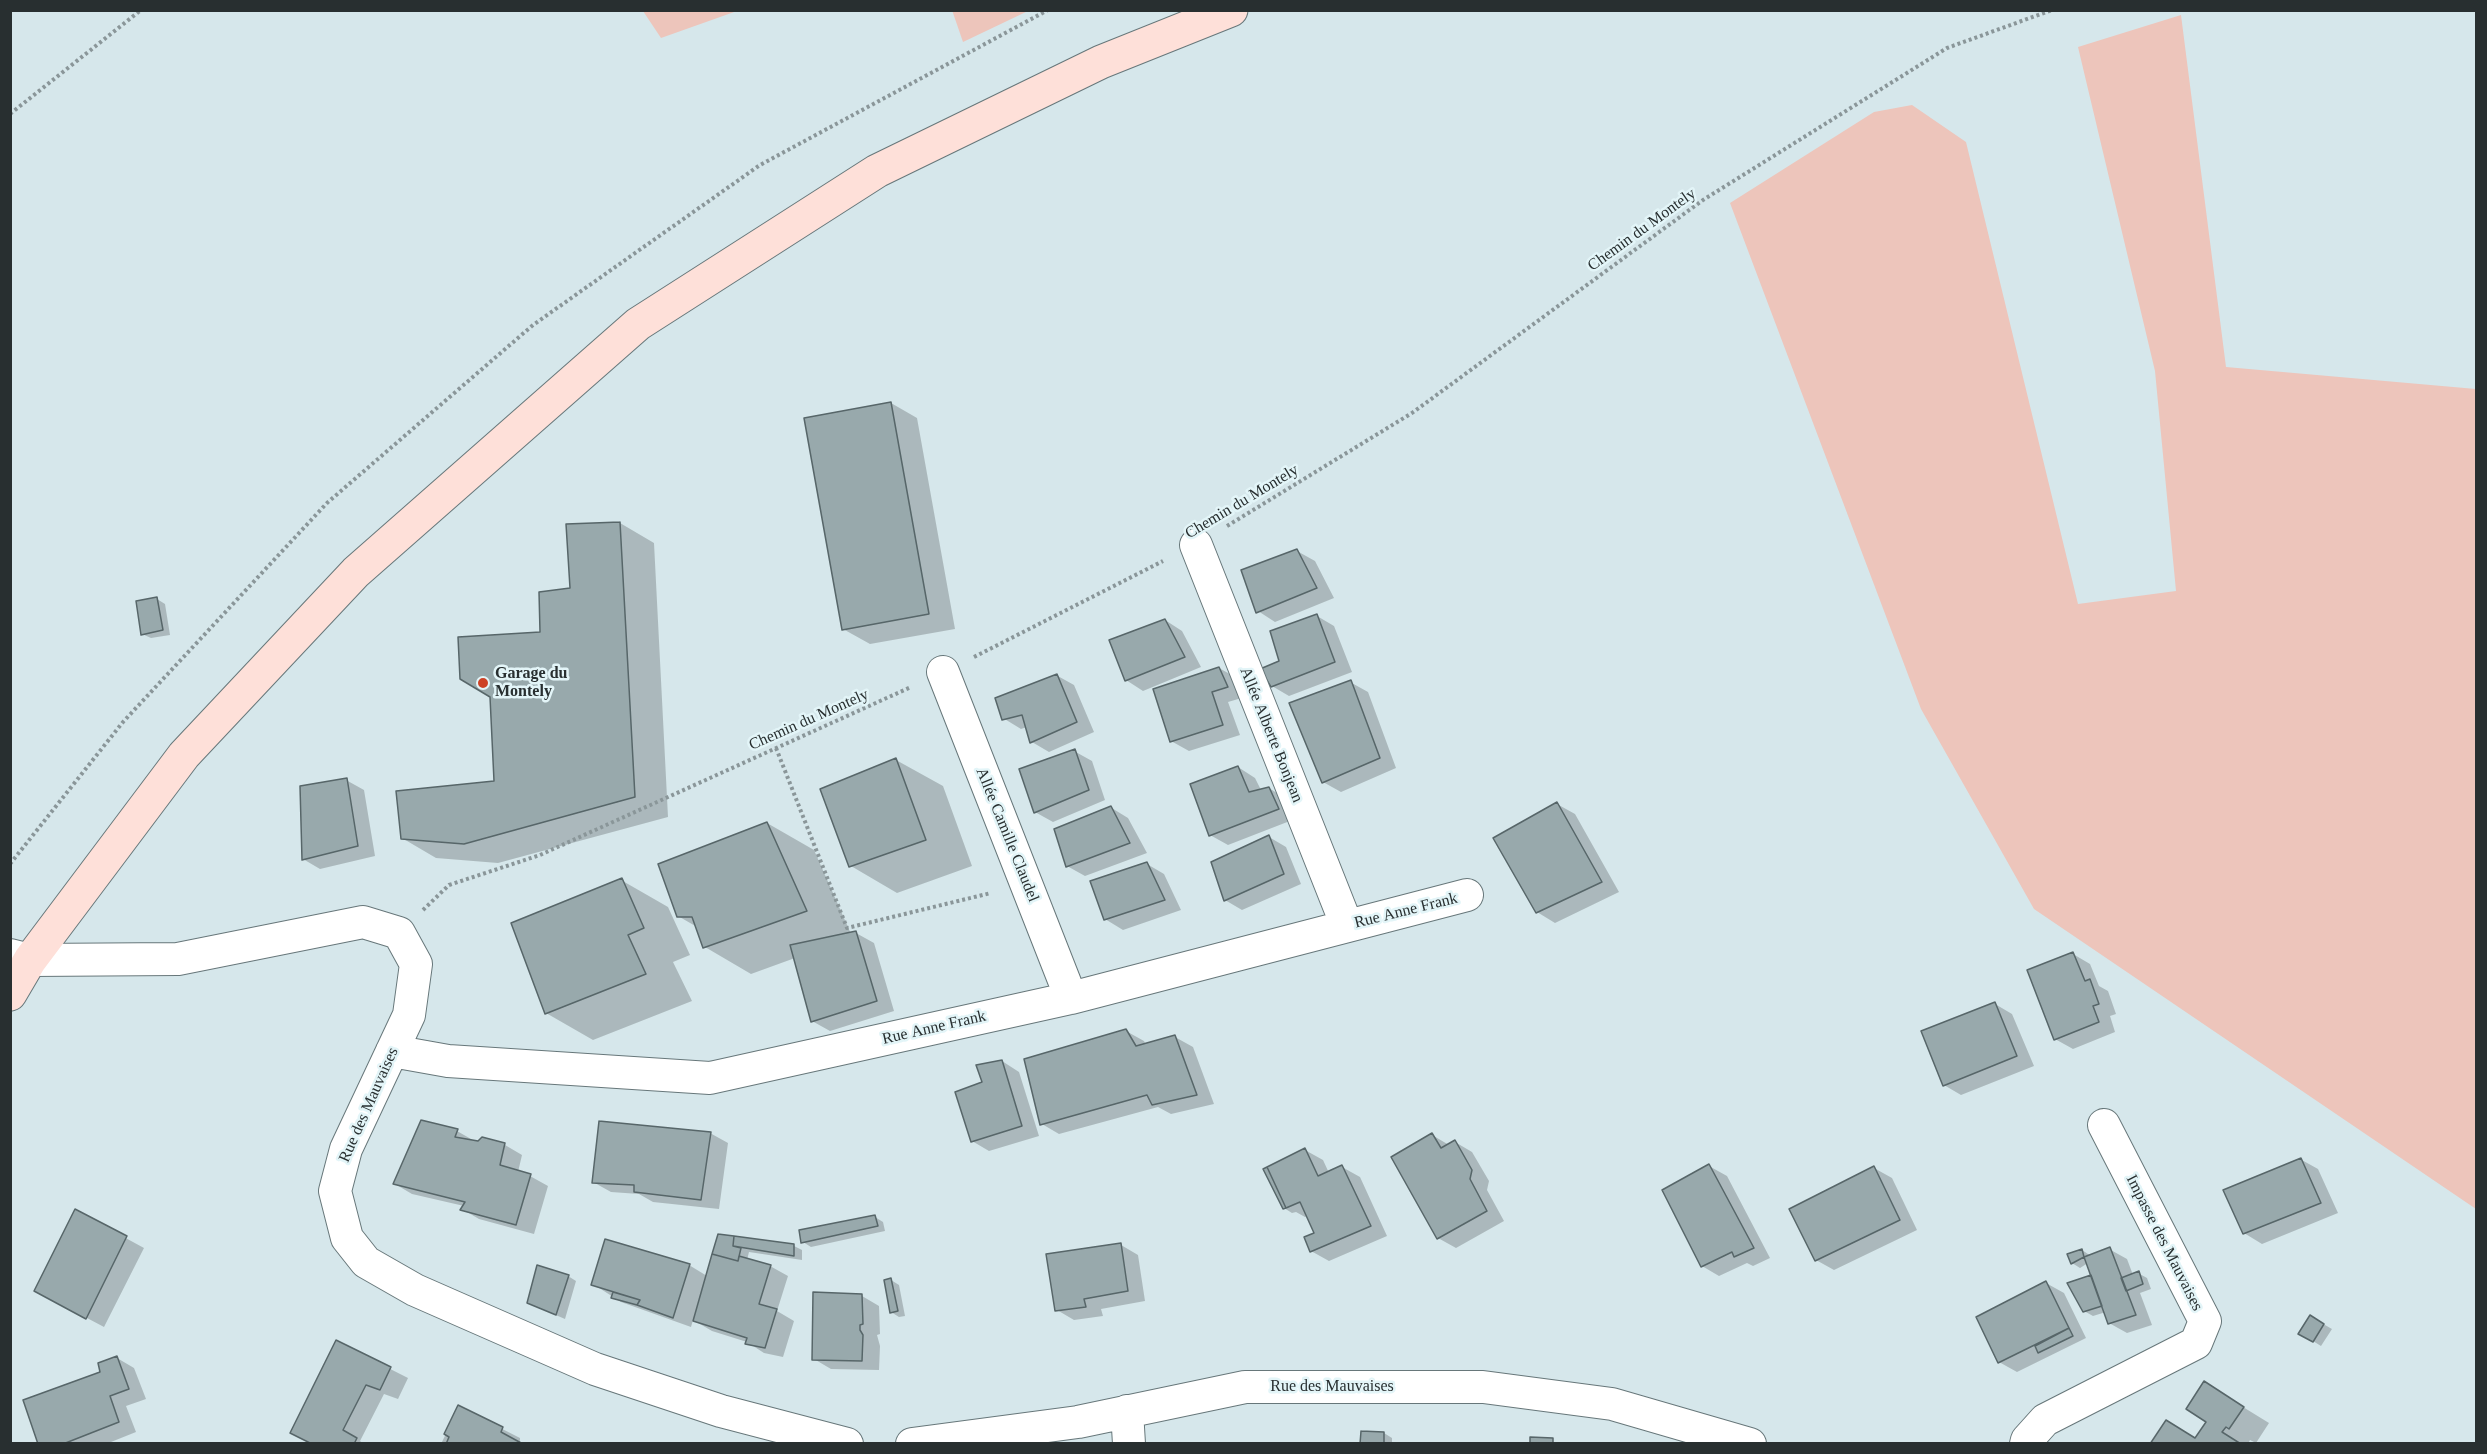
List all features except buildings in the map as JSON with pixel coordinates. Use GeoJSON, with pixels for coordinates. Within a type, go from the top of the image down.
{"type":"FeatureCollection","features":[{"type":"Feature","properties":{"kind":"main road"},"geometry":{"type":"LineString","coordinates":[[10,994],[20,958],[184,755],[356,572],[638,324],[877,171],[1101,63],[1231,10]]}},
{"type":"Feature","properties":{"kind":"street","name":"Allée Alberte Bonjean"},"geometry":{"type":"LineString","coordinates":[[1196,545],[1347,926]]}},
{"type":"Feature","properties":{"kind":"street","name":"Allée Camille Claudel"},"geometry":{"type":"LineString","coordinates":[[943,672],[1071,998]]}},
{"type":"Feature","properties":{"kind":"street","name":"Rue Anne Frank"},"geometry":{"type":"LineString","coordinates":[[392,1051],[448,1061],[710,1078],[1071,998],[1467,895]]}},
{"type":"Feature","properties":{"kind":"street"},"geometry":{"type":"LineString","coordinates":[[20,958],[178,959],[363,922],[399,933]]}},
{"type":"Feature","properties":{"kind":"street","name":"Rue des Mauvaises"},"geometry":{"type":"LineString","coordinates":[[399,933],[416,964],[409,1015],[346,1149],[335,1191],[348,1238],[366,1262],[415,1290],[595,1368],[721,1411],[847,1443]]}},
{"type":"Feature","properties":{"kind":"street","name":"Impasse des Mauvaises"},"geometry":{"type":"LineString","coordinates":[[2026,1443],[2045,1420],[2196,1343],[2205,1322],[2104,1125]]}},
{"type":"Feature","properties":{"kind":"street","name":"Rue des Mauvaises"},"geometry":{"type":"LineString","coordinates":[[912,1443],[1078,1422],[1245,1387],[1482,1387],[1612,1404],[1750,1443]]}},
{"type":"Feature","properties":{"kind":"street"},"geometry":{"type":"LineString","coordinates":[[1127,1412],[1129,1443]]}},
{"type":"Feature","properties":{"kind":"path"},"geometry":{"type":"LineString","coordinates":[[10,114],[141,10]]}},
{"type":"Feature","properties":{"kind":"path"},"geometry":{"type":"LineString","coordinates":[[10,864],[123,722],[327,503],[533,325],[760,165],[1048,10]]}},
{"type":"Feature","properties":{"kind":"path","name":"Chemin du Montely"},"geometry":{"type":"LineString","coordinates":[[399,933],[449,885],[540,855],[943,672],[1196,545],[1412,413],[1703,200],[1936,54],[2052,10]]}},
{"type":"Feature","properties":{"kind":"path"},"geometry":{"type":"LineString","coordinates":[[776,748],[847,928],[1027,885]]}},
{"type":"Feature","properties":{"kind":"shaded area"},"geometry":{"type":"Polygon","coordinates":[[[952,10],[1028,10],[1028,11],[963,42],[952,10]]]}},
{"type":"Feature","properties":{"kind":"shaded area"},"geometry":{"type":"Polygon","coordinates":[[[643,11],[737,11],[661,38],[643,11]]]}},
{"type":"Feature","properties":{"kind":"shaded area"},"geometry":{"type":"Polygon","coordinates":[[[2181,15],[2226,367],[2476,389],[2476,1209],[2034,909],[1921,709],[1730,203],[1874,112],[1912,105],[1966,142],[2078,604],[2176,591],[2155,371],[2078,47],[2181,15]]]}},
{"type":"Feature","properties":{"kind":"place","name":"Garage du Montely"},"geometry":{"type":"Point","coordinates":[483,683]}}]}
